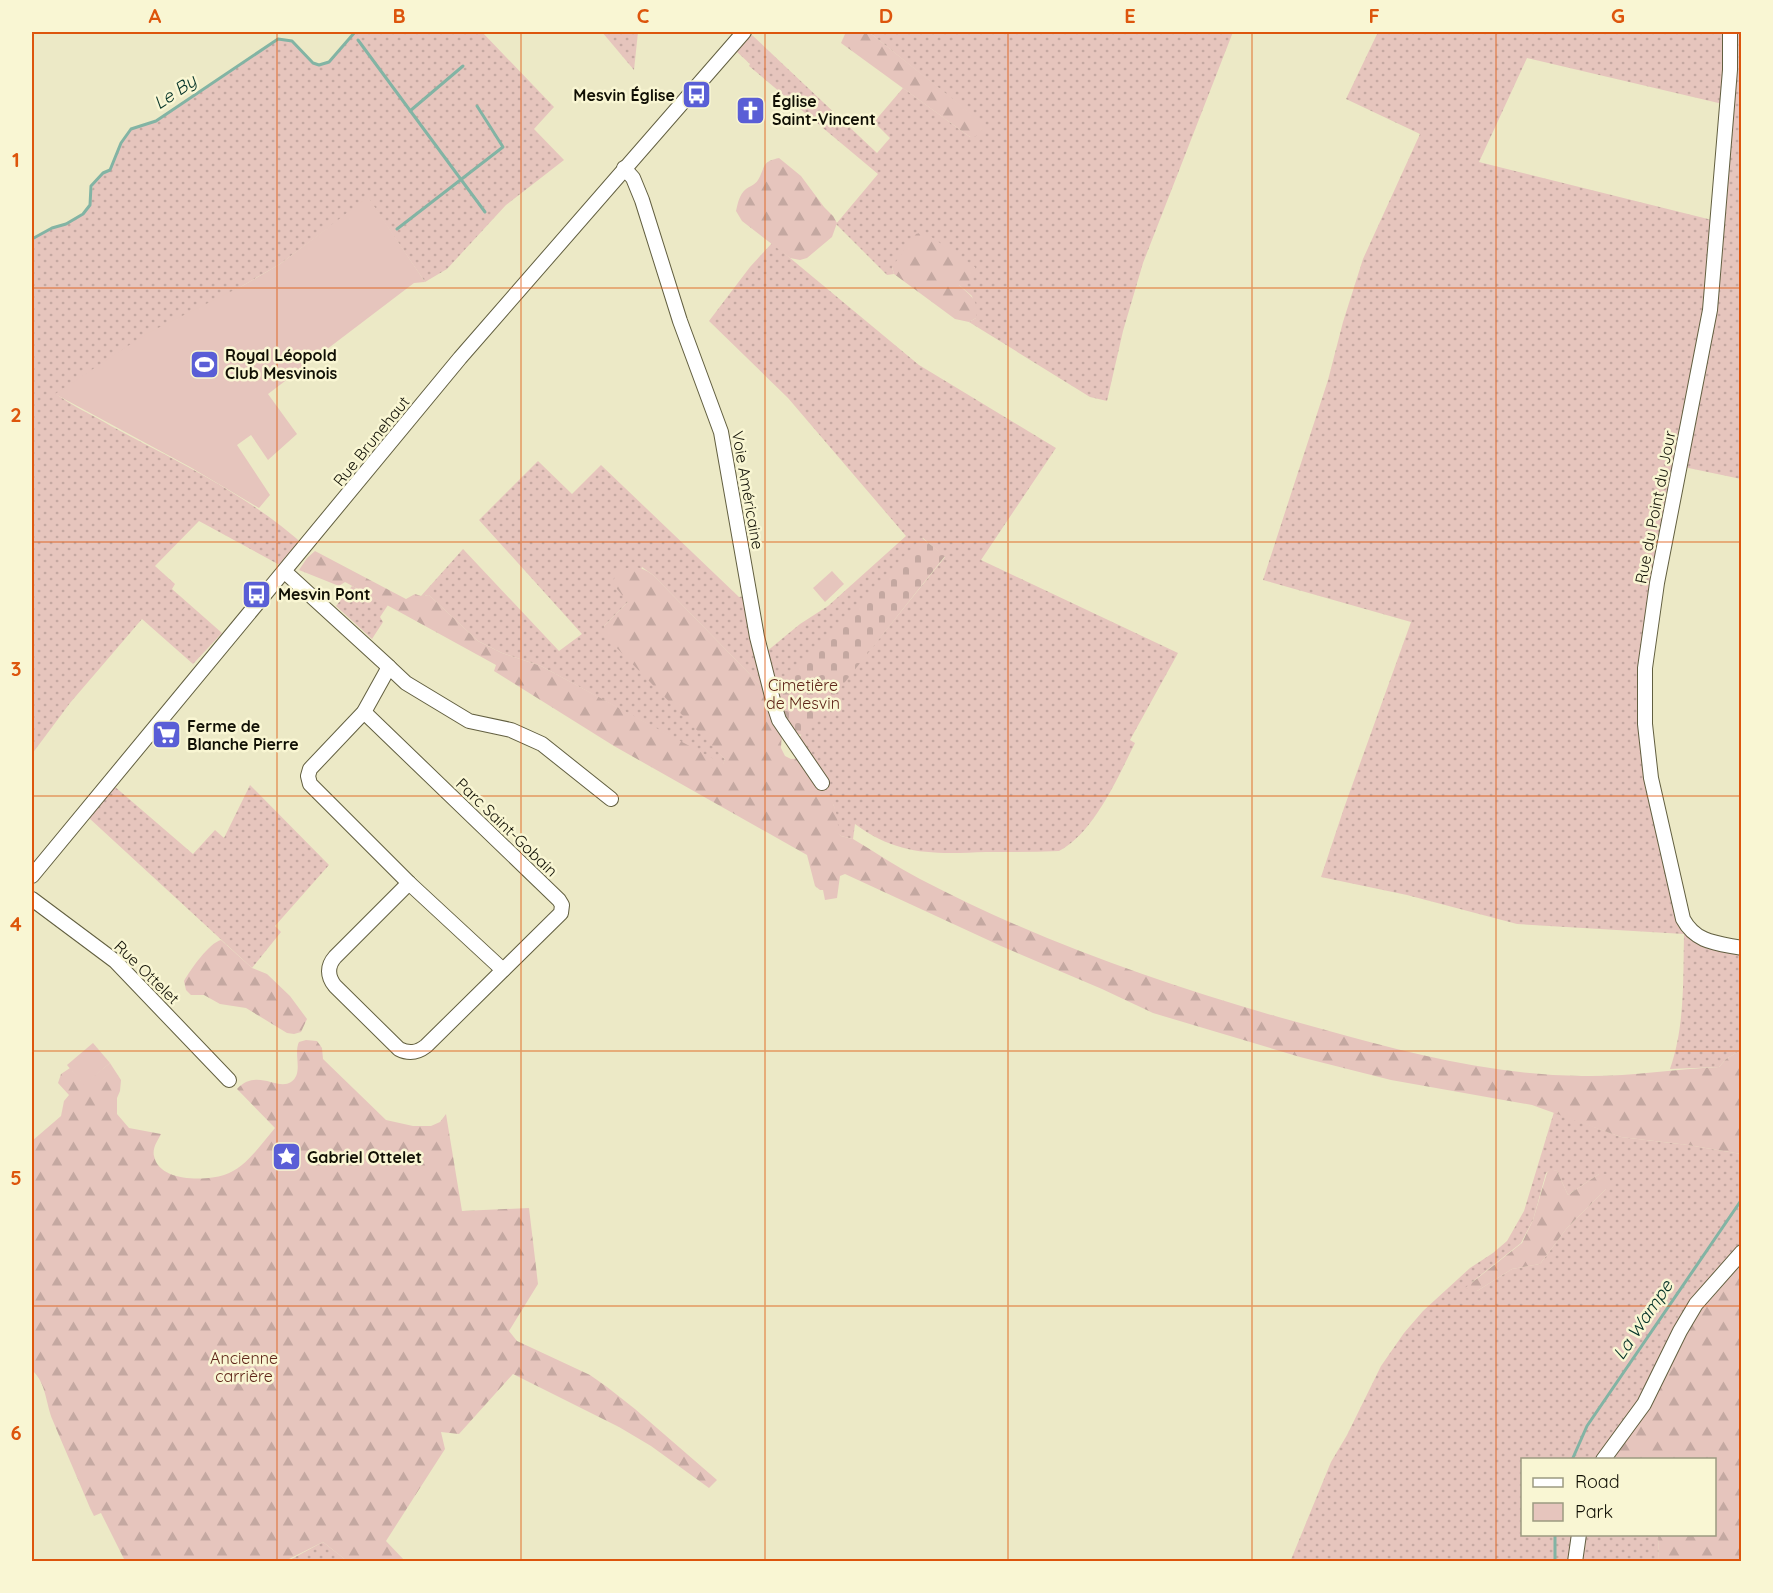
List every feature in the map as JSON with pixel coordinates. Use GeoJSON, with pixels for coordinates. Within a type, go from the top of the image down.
{"type":"FeatureCollection","features":[{"type":"Feature","properties":{"kind":"street","name":"Rue Brunehaut"},"geometry":{"type":"LineString","coordinates":[[32,876],[460,358],[744,32]]}},
{"type":"Feature","properties":{"kind":"street","name":"Rue du Point du Jour"},"geometry":{"type":"LineString","coordinates":[[1730,32],[1730,70],[1710,310],[1657,583],[1647,649],[1644,700],[1651,778],[1683,919],[1688,928],[1698,937],[1742,948]]}},
{"type":"Feature","properties":{"kind":"street","name":"Voie Américaine"},"geometry":{"type":"LineString","coordinates":[[624,168],[633,178],[642,200],[683,332],[721,432],[757,637],[775,708],[779,720],[822,783]]}},
{"type":"Feature","properties":{"kind":"street"},"geometry":{"type":"LineString","coordinates":[[285,572],[406,683],[469,721],[511,730],[542,744],[611,799]]}},
{"type":"Feature","properties":{"kind":"street"},"geometry":{"type":"LineString","coordinates":[[388,667],[364,712],[310,769],[309,780],[312,787],[409,883],[503,970]]}},
{"type":"Feature","properties":{"kind":"street","name":"Parc Saint-Gobain"},"geometry":{"type":"LineString","coordinates":[[364,712],[562,905],[561,913],[422,1049],[412,1053],[399,1048],[335,986],[329,971],[329,966],[335,957],[409,883]]}},
{"type":"Feature","properties":{"kind":"street","name":"Rue Ottelet"},"geometry":{"type":"LineString","coordinates":[[32,899],[115,961],[176,1022],[229,1080]]}},
{"type":"Feature","properties":{"kind":"street"},"geometry":{"type":"LineString","coordinates":[[1604,1458],[1644,1404],[1696,1304],[1742,1252]]}},
{"type":"Feature","properties":{"kind":"street"},"geometry":{"type":"LineString","coordinates":[[1575,1562],[1579,1536]]}},
{"type":"Feature","properties":{"kind":"green space"},"geometry":{"type":"Polygon","coordinates":[[[355,32],[482,32],[554,107],[534,129],[564,160],[506,205],[447,269],[425,282],[368,198],[280,264],[56,394],[237,495],[284,528],[306,547],[287,569],[199,521],[155,566],[175,584],[172,589],[222,633],[193,664],[142,619],[70,703],[32,754],[32,239],[49,229],[75,219],[87,209],[93,185],[101,175],[110,170],[121,143],[131,129],[156,121],[278,39],[292,41],[313,63],[319,65],[329,62],[355,32]]]}},
{"type":"Feature","properties":{"kind":"green space"},"geometry":{"type":"Polygon","coordinates":[[[602,32],[638,32],[634,70],[602,32]]]}},
{"type":"Feature","properties":{"kind":"green space"},"geometry":{"type":"Polygon","coordinates":[[[1233,32],[1143,263],[1123,331],[1107,401],[1090,397],[969,322],[976,318],[972,296],[959,285],[892,267],[894,274],[887,275],[836,224],[878,174],[749,66],[750,64],[736,51],[752,35],[877,153],[890,138],[874,122],[903,88],[970,137],[983,129],[982,123],[870,33],[1233,32]]]}},
{"type":"Feature","properties":{"kind":"green space"},"geometry":{"type":"Polygon","coordinates":[[[1378,32],[1741,32],[1741,479],[1679,466],[1657,583],[1645,724],[1688,928],[1741,948],[1741,1050],[1726,1059],[1719,1067],[1670,1069],[1681,1020],[1684,934],[1517,924],[1407,895],[1321,877],[1411,622],[1263,580],[1328,380],[1363,259],[1420,134],[1346,99],[1378,32]],[[1527,58],[1479,162],[1716,221],[1727,105],[1527,58]]]}},
{"type":"Feature","properties":{"kind":"green space"},"geometry":{"type":"Polygon","coordinates":[[[870,33],[983,123],[983,129],[976,136],[970,137],[841,43],[845,34],[870,33]]]}},
{"type":"Feature","properties":{"kind":"green space"},"geometry":{"type":"Polygon","coordinates":[[[779,158],[801,176],[837,223],[832,237],[807,258],[800,260],[790,258],[742,221],[736,211],[742,194],[757,182],[765,165],[779,158]]]}},
{"type":"Feature","properties":{"kind":"green space","name":"Royal Léopold Club Mesvinois"},"geometry":{"type":"Polygon","coordinates":[[[368,197],[425,282],[414,283],[268,394],[297,434],[268,460],[251,435],[237,445],[270,495],[259,508],[190,467],[55,394],[146,334],[244,285],[280,264],[368,197]]]}},
{"type":"Feature","properties":{"kind":"green space"},"geometry":{"type":"Polygon","coordinates":[[[924,232],[975,267],[971,279],[959,285],[975,303],[976,318],[969,322],[955,319],[894,274],[892,267],[916,234],[924,232]]]}},
{"type":"Feature","properties":{"kind":"green space"},"geometry":{"type":"Polygon","coordinates":[[[772,243],[919,365],[1056,448],[981,560],[1178,653],[1130,740],[1135,743],[1104,803],[1072,843],[1059,851],[950,853],[917,851],[886,842],[855,824],[853,839],[841,836],[837,832],[834,806],[798,739],[945,557],[923,538],[772,697],[653,575],[642,567],[628,602],[604,626],[725,759],[723,765],[541,666],[502,653],[478,641],[429,595],[421,596],[463,549],[559,651],[582,634],[479,520],[538,461],[572,494],[601,465],[739,597],[750,595],[766,652],[800,624],[828,606],[906,536],[788,398],[709,321],[750,267],[772,243]]]}},
{"type":"Feature","properties":{"kind":"green space","name":"Cimetière de Mesvin"},"geometry":{"type":"Polygon","coordinates":[[[922,538],[945,556],[803,735],[795,734],[787,725],[774,688],[922,538]]]}},
{"type":"Feature","properties":{"kind":"green space"},"geometry":{"type":"Polygon","coordinates":[[[315,551],[406,599],[415,594],[429,595],[478,641],[502,653],[541,666],[723,764],[725,759],[609,640],[604,626],[628,602],[612,583],[618,571],[632,567],[644,570],[653,575],[772,697],[782,730],[781,748],[785,756],[791,759],[804,758],[822,783],[836,811],[838,832],[841,836],[853,839],[920,879],[1066,946],[1167,983],[1270,1015],[1451,1061],[1516,1072],[1599,1076],[1719,1067],[1726,1059],[1741,1050],[1741,1154],[1621,1137],[1532,1105],[1391,1080],[1300,1057],[1153,1013],[845,874],[840,876],[837,898],[825,900],[823,890],[815,886],[807,855],[614,746],[494,671],[496,665],[345,582],[339,586],[299,570],[315,551]]]}},
{"type":"Feature","properties":{"kind":"green space"},"geometry":{"type":"Polygon","coordinates":[[[832,571],[844,584],[825,602],[813,588],[832,571]]]}},
{"type":"Feature","properties":{"kind":"green space"},"geometry":{"type":"Polygon","coordinates":[[[352,586],[388,605],[380,617],[383,622],[372,639],[336,606],[352,586]]]}},
{"type":"Feature","properties":{"kind":"green space"},"geometry":{"type":"Polygon","coordinates":[[[250,785],[329,865],[275,926],[281,932],[252,968],[89,818],[114,786],[193,854],[215,830],[224,838],[250,785]]]}},
{"type":"Feature","properties":{"kind":"green space"},"geometry":{"type":"Polygon","coordinates":[[[221,940],[252,968],[267,974],[290,996],[307,1019],[301,1032],[287,1033],[246,1008],[220,1004],[204,995],[191,995],[186,990],[184,981],[191,970],[206,951],[221,940]]]}},
{"type":"Feature","properties":{"kind":"green space","name":"Ancienne carrière"},"geometry":{"type":"Polygon","coordinates":[[[317,1041],[322,1048],[323,1059],[386,1120],[413,1126],[431,1126],[440,1122],[446,1114],[462,1211],[529,1208],[538,1284],[509,1331],[517,1341],[590,1375],[607,1387],[717,1480],[709,1488],[651,1446],[619,1427],[513,1374],[459,1434],[441,1432],[445,1449],[386,1541],[405,1561],[347,1561],[323,1542],[285,1561],[125,1561],[101,1513],[94,1516],[90,1508],[50,1414],[43,1387],[32,1370],[32,1141],[61,1116],[64,1101],[69,1095],[58,1083],[61,1074],[70,1068],[84,1084],[110,1063],[121,1080],[117,1098],[117,1114],[129,1128],[161,1134],[154,1150],[154,1156],[164,1171],[173,1175],[195,1178],[224,1175],[246,1161],[275,1128],[237,1089],[252,1080],[279,1084],[291,1082],[298,1069],[297,1047],[299,1042],[317,1041]]]}},
{"type":"Feature","properties":{"kind":"green space"},"geometry":{"type":"Polygon","coordinates":[[[93,1043],[110,1063],[84,1085],[67,1065],[93,1043]]]}},
{"type":"Feature","properties":{"kind":"green space"},"geometry":{"type":"Polygon","coordinates":[[[1554,1112],[1621,1137],[1741,1154],[1741,1252],[1680,1331],[1604,1458],[1521,1458],[1521,1536],[1579,1536],[1575,1561],[1290,1562],[1331,1462],[1381,1366],[1423,1311],[1470,1268],[1507,1241],[1524,1211],[1554,1112]],[[1550,1170],[1546,1173],[1533,1220],[1521,1243],[1472,1282],[1477,1291],[1512,1269],[1540,1264],[1567,1228],[1606,1189],[1599,1174],[1568,1195],[1557,1171],[1550,1170]]]}},
{"type":"Feature","properties":{"kind":"green space"},"geometry":{"type":"Polygon","coordinates":[[[1550,1169],[1557,1171],[1568,1195],[1599,1174],[1606,1174],[1610,1179],[1606,1189],[1567,1228],[1540,1264],[1512,1269],[1477,1291],[1465,1288],[1522,1243],[1533,1220],[1550,1169]]]}},
{"type":"Feature","properties":{"kind":"green space"},"geometry":{"type":"Polygon","coordinates":[[[1741,1252],[1741,1561],[1659,1561],[1658,1536],[1716,1536],[1716,1458],[1604,1458],[1633,1420],[1680,1331],[1741,1252]]]}},
{"type":"Feature","properties":{"kind":"green space"},"geometry":{"type":"Polygon","coordinates":[[[1582,1536],[1658,1536],[1659,1561],[1578,1562],[1582,1536]]]}},
{"type":"Feature","properties":{"kind":"green space"},"geometry":{"type":"Polygon","coordinates":[[[323,1542],[347,1561],[286,1562],[323,1542]]]}},
{"type":"Feature","properties":{"kind":"waterway","name":"Le By"},"geometry":{"type":"LineString","coordinates":[[32,239],[83,214],[90,205],[91,186],[103,173],[110,170],[121,143],[131,129],[156,121],[278,39],[292,41],[313,63],[319,65],[329,62],[355,32]]}},
{"type":"Feature","properties":{"kind":"waterway"},"geometry":{"type":"LineString","coordinates":[[358,40],[485,212]]}},
{"type":"Feature","properties":{"kind":"waterway"},"geometry":{"type":"LineString","coordinates":[[410,111],[463,66]]}},
{"type":"Feature","properties":{"kind":"waterway"},"geometry":{"type":"LineString","coordinates":[[397,229],[503,147],[477,106]]}},
{"type":"Feature","properties":{"kind":"waterway","name":"La Wampe"},"geometry":{"type":"LineString","coordinates":[[1573,1458],[1587,1426],[1742,1199]]}},
{"type":"Feature","properties":{"kind":"waterway","name":"La Wampe"},"geometry":{"type":"LineString","coordinates":[[1555,1536],[1555,1562]]}},
{"type":"Feature","properties":{"kind":"place","name":"Mesvin Église"},"geometry":{"type":"Point","coordinates":[696,95]}},
{"type":"Feature","properties":{"kind":"place","name":"Église Saint-Vincent"},"geometry":{"type":"Point","coordinates":[751,110]}},
{"type":"Feature","properties":{"kind":"place","name":"Royal Léopold Club Mesvinois"},"geometry":{"type":"Point","coordinates":[204,364]}},
{"type":"Feature","properties":{"kind":"place","name":"Mesvin Pont"},"geometry":{"type":"Point","coordinates":[257,594]}},
{"type":"Feature","properties":{"kind":"place","name":"Ferme de Blanche Pierre"},"geometry":{"type":"Point","coordinates":[166,735]}},
{"type":"Feature","properties":{"kind":"place","name":"Gabriel Ottelet"},"geometry":{"type":"Point","coordinates":[286,1157]}}]}
